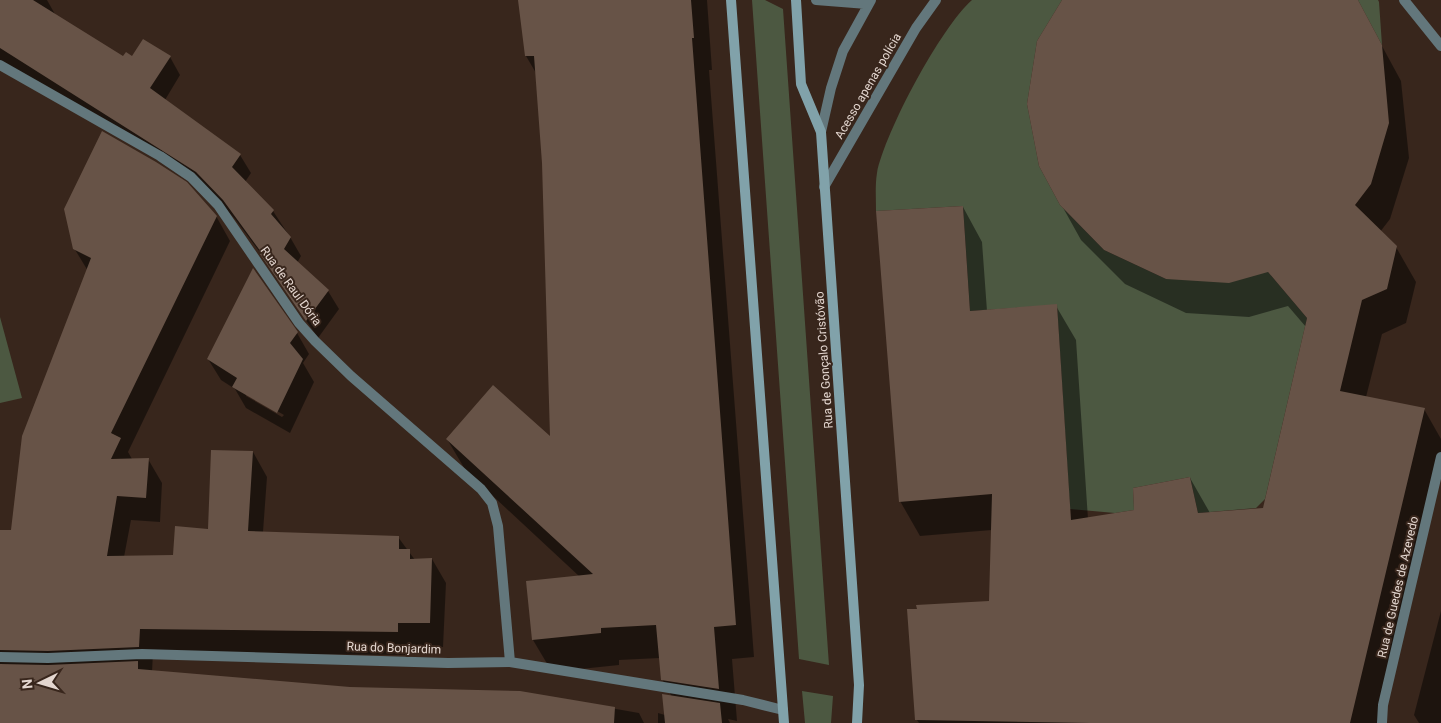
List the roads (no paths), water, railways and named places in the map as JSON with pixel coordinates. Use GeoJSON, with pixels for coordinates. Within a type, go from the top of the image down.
{"type":"FeatureCollection","features":[{"type":"Feature","properties":{"kind":"main road"},"geometry":{"type":"LineString","coordinates":[[731,0],[784,723]]}},
{"type":"Feature","properties":{"kind":"main road","name":"Rua de Gonçalo Cristóvão"},"geometry":{"type":"LineString","coordinates":[[796,0],[800,84],[821,132],[859,685],[857,723]]}},
{"type":"Feature","properties":{"kind":"street"},"geometry":{"type":"LineString","coordinates":[[816,0],[869,2],[844,51],[831,88],[821,132]]}},
{"type":"Feature","properties":{"kind":"street","name":"Acesso apenas polícia"},"geometry":{"type":"LineString","coordinates":[[824,187],[916,28],[936,0]]}},
{"type":"Feature","properties":{"kind":"street"},"geometry":{"type":"LineString","coordinates":[[1404,0],[1441,46]]}},
{"type":"Feature","properties":{"kind":"street","name":"Rua de Raul Dória"},"geometry":{"type":"LineString","coordinates":[[0,65],[160,156],[192,177],[218,205],[300,323],[315,341],[351,376],[481,488],[492,503],[498,526],[510,662]]}},
{"type":"Feature","properties":{"kind":"street","name":"Rua de Guedes de Azevedo"},"geometry":{"type":"LineString","coordinates":[[1382,723],[1383,705],[1441,456]]}},
{"type":"Feature","properties":{"kind":"street","name":"Rua do Bonjardim"},"geometry":{"type":"LineString","coordinates":[[0,657],[48,658],[142,654],[448,663],[510,662],[743,700],[783,710]]}}]}
